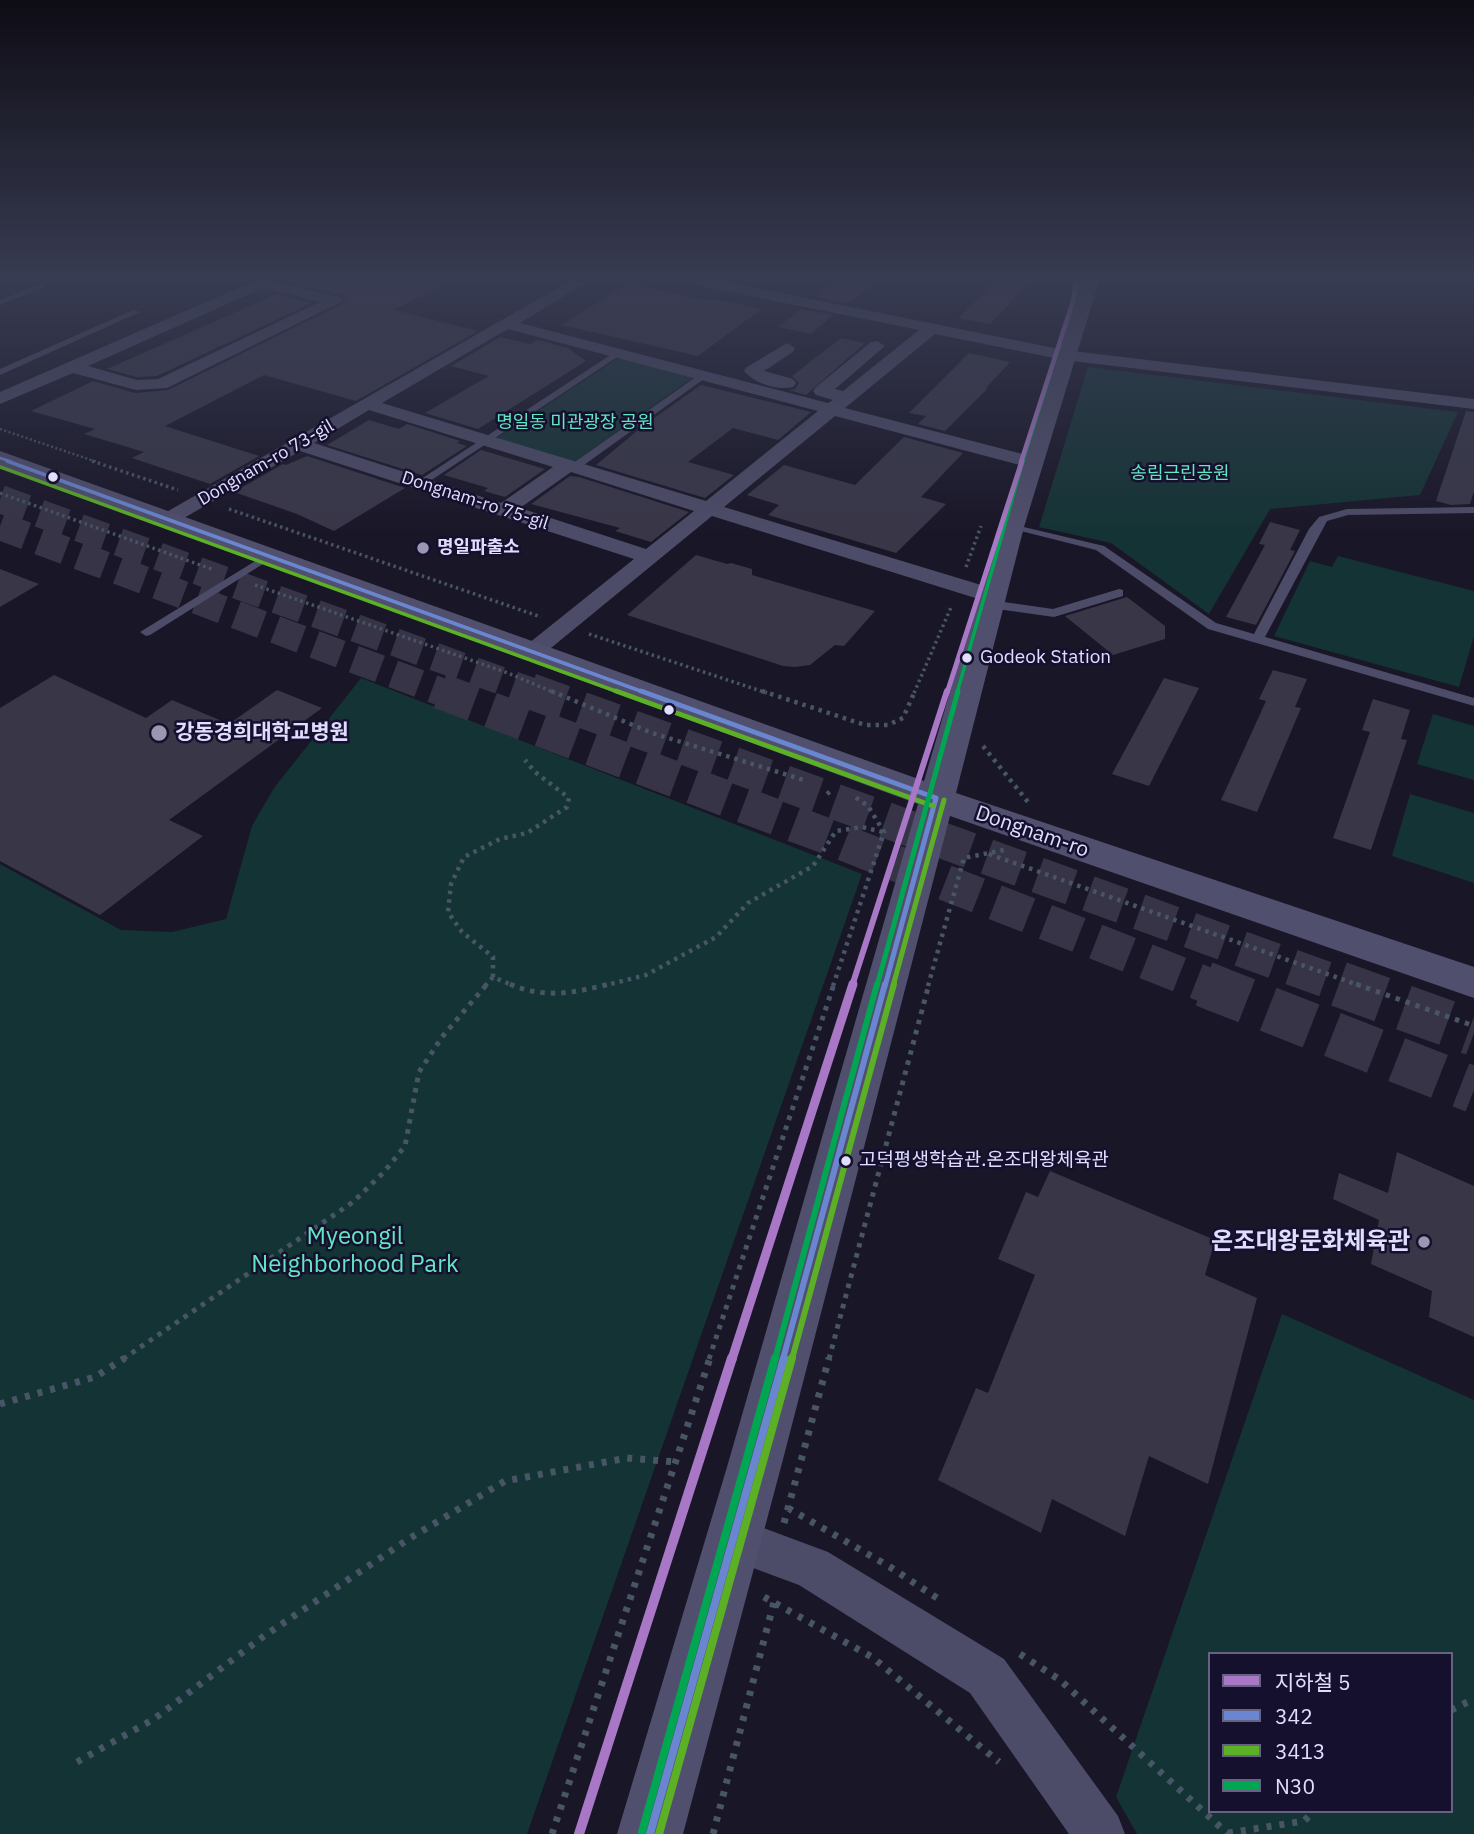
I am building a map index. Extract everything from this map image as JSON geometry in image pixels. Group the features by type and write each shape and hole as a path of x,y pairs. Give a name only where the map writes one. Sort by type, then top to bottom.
{"main road":[{"path":"650,1834 734,1539 1011,527 1060,367"},
{"name":"Dongnam-ro","path":"0,458 936,799 1474,983"}],"street":[{"path":"0,399 71,367 136,385 161,384 198,367"},
{"name":"Dongnam-ro 73-gil","path":"170,518 433,367"},
{"path":"667,367 839,404 1031,462"},
{"path":"760,367 753,371 762,378 822,391 839,404"},
{"path":"822,391 852,367"},
{"path":"532,652 885,367"},
{"path":"1161,367 1474,404"},
{"path":"368,404 960,586 991,600"},
{"name":"Dongnam-ro 75-gil","path":"299,444 650,558"},
{"path":"504,510 570,467"},
{"path":"734,1539 812,1568 987,1676 1100,1834"}],"lane":[{"path":"420,483 599,367"},
{"path":"570,467 703,376"},
{"path":"1257,640 1314,529 1323,519 1347,512 1474,510"},
{"path":"1011,527 1100,548 1212,626 1474,702"},
{"path":"146,632 270,555"},
{"path":"991,600 1054,613 1119,593"}],"path":[{"path":"0,429 565,626 866,725 888,724 903,718 960,586 982,523"},
{"path":"0,493 508,673 652,733 809,782"},
{"path":"981,743 1027,801"},
{"path":"0,1404 95,1377 353,1202 384,1172 405,1146 419,1072 442,1037 493,977 493,957 462,932 448,912 452,884 464,858 500,839 527,833 566,807 569,798 535,772 525,760"},
{"path":"821,786 833,789 827,794"},
{"path":"868,807 884,832"},
{"path":"493,977 528,992 567,995 646,975 716,937 748,902 813,866 836,831 862,827 884,832"},
{"path":"552,1834 884,832"},
{"path":"788,1508 881,1170 955,883 964,859 1004,850"},
{"path":"988,853 1474,1026"},
{"path":"77,1762 154,1720 264,1636 407,1540 505,1481 627,1458 676,1462"},
{"path":"764,1597 872,1657 999,1762 1007,1772"},
{"path":"712,1834 774,1602"},
{"path":"1060,1680 1228,1834 1304,1821 1312,1813"},
{"path":"1453,1709 1474,1699"}],"green space":[{"name":"명일동 미관광장 공원","path":"605,367 658,367 695,376 573,463 495,439"},
{"name":"송림근린공원","path":"1088,367 1458,412 1420,495 1270,509 1209,614 1111,543 1039,527"},
{"path":"1338,556 1474,591 1474,636 1459,687 1274,636 1310,561 1332,567"},
{"name":"Myeongil Neighborhood Park","path":"361,678 862,874 527,1834 0,1834 0,864 121,930 172,932 226,919 252,826 274,788"},
{"path":"1433,714 1474,726 1474,780 1417,764"},
{"path":"1410,794 1474,813 1474,883 1392,856"},
{"path":"1282,1314 1474,1400 1474,1834 1137,1834 1116,1797"}],"building":[{"path":"112,367 177,367 157,376 137,377 107,369"},
{"path":"215,367 416,367 356,401 264,375 165,426 259,456 210,484 132,458 144,452 84,434 95,429 31,411 93,381 135,393 168,390"},
{"path":"453,367 577,367 478,429 425,413 489,376"},
{"path":"804,367 838,367 806,395 789,390 795,389 799,383 792,376"},
{"path":"955,367 1006,367 945,431 918,424 926,416 909,413"},
{"path":"701,385 811,412 778,440 733,428 688,462 734,475 705,498 596,465 643,426"},
{"path":"1466,411 1474,412 1474,491 1470,504 1451,505 1436,501"},
{"path":"369,420 399,429 407,424 460,441 457,443 467,446 422,475 327,445"},
{"path":"904,437 963,453 921,497 946,504 896,553 768,515 779,505 747,495 784,465 855,485"},
{"path":"481,450 545,469 505,497 484,491 488,488 444,475"},
{"path":"307,456 405,488 334,531 297,514 234,492 283,464"},
{"path":"570,476 689,512 651,542 615,531 620,528 531,504"},
{"path":"1270,522 1300,530 1290,550 1295,551 1256,625 1226,617 1265,545 1259,544"},
{"path":"696,555 752,569 752,575 875,611 844,646 835,645 810,665 795,667 783,666 627,615"},
{"path":"0,569 39,584 0,607"},
{"path":"1127,597 1165,626 1165,639 1113,655 1065,616"},
{"path":"1273,670 1307,679 1295,707 1301,708 1257,812 1221,800 1266,701 1259,699"},
{"name":"강동경희대학교병원","path":"54,675 146,718 172,700 229,724 277,690 322,708 169,820 203,836 100,915 0,861 0,708"},
{"path":"1164,678 1199,688 1149,786 1112,774"},
{"path":"1373,699 1410,710 1401,739 1407,740 1371,850 1333,838 1370,732 1362,730"},
{"name":"온조대왕문화체육관","path":"1397,1152 1474,1186 1474,1337 1429,1317 1432,1291 1371,1264 1379,1220 1333,1199 1339,1173 1388,1193"},
{"path":"1050,1171 1215,1240 1205,1275 1257,1298 1208,1484 1149,1456 1125,1536 1052,1499 1041,1533 938,1480 976,1388 988,1393 1035,1275 998,1259 1026,1192 1038,1197"}],"tunnel":[{"path":"0,499 535,693"},
{"path":"0,526 444,693"},
{"path":"440,691 829,837 1209,986"},
{"path":"530,691 1344,986"},
{"path":"1204,984 1474,1090"},
{"path":"1339,984 1474,1033"}],"metro line":[{"name":"5","path":"579,1834 1052,367"}],"transit line":[{"name":"N30","path":"642,1832 746,1465 1003,525 1053,367"},
{"name":"342","path":"0,458 936,798"},
{"name":"3413","path":"0,467 933,806"},
{"name":"342","path":"650,1834 754,1467 936,798"},
{"name":"3413","path":"659,1834 762,1469 944,800"}],"place":[{"name":"명일파출소","path":"423,548"},
{"name":"Godeok Station","path":"967,658"},
{"name":"강동경희대학교병원","path":"159,733"},
{"name":"고덕평생학습관.온조대왕체육관","path":"846,1161"},
{"name":"온조대왕문화체육관","path":"1424,1242"}]}
